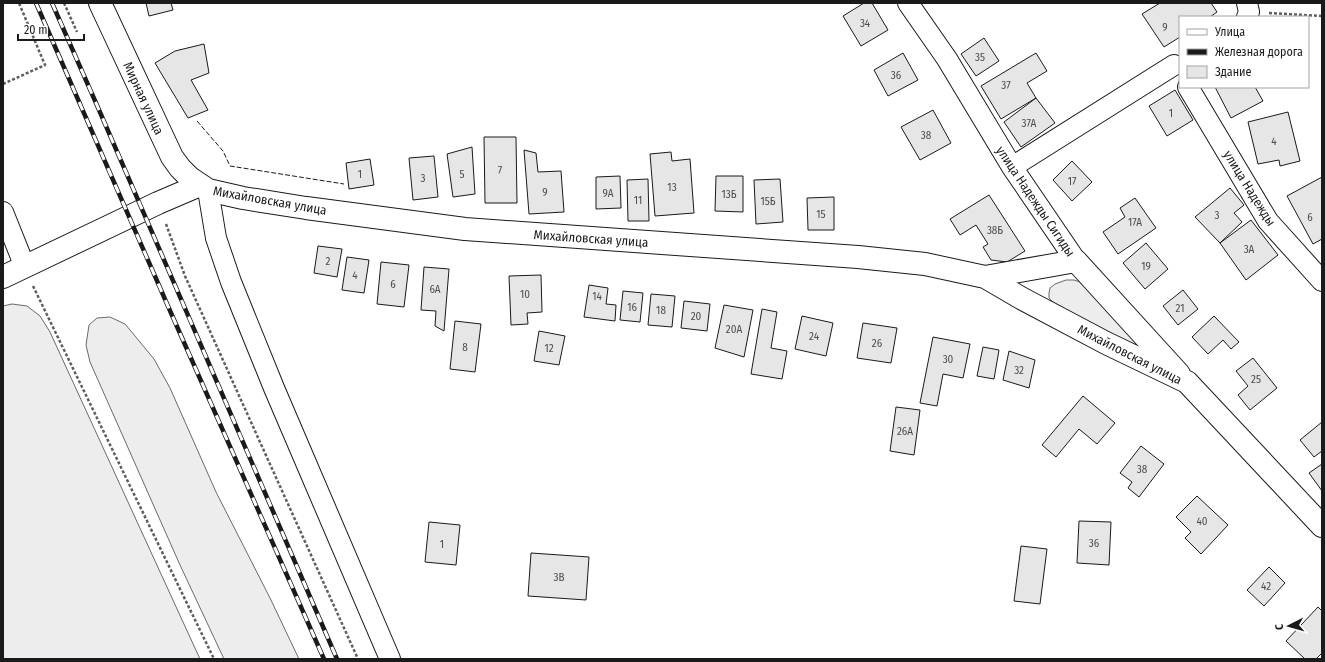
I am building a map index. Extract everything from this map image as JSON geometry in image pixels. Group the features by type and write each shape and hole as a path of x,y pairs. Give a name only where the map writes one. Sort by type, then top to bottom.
{"street":[{"name":"Мирная улица","path":"100,3 172,157 180,168 204,188"},
{"name":"улица Надежды Сигиды","path":"908,3 947,59 1012,167 1076,261 1187,382"},
{"path":"1012,167 1178,67"},
{"name":"улица Надежды","path":"1189,88 1268,221 1322,281"},
{"path":"3,277 158,203 204,188 216,238 231,282 274,388 390,659"},
{"name":"Михайловская улица","path":"204,188 243,198 306,208 465,229 858,257 925,264 985,277 1106,343 1187,382 1322,526"},
{"path":"3,212 26,267"},
{"name":"Михайловская улица","path":"985,277 1076,261"}],"path":[{"path":"3,84 45,65 19,3"},
{"path":"64,3 77,32"},
{"path":"1248,11 1322,16"},
{"path":"158,203 184,276 358,659"},
{"path":"26,267 37,296 214,659"}],"shaded area":[{"path":"1066,280 1074,280 1084,285 1144,349 1142,350 1053,302 1049,298 1050,288 1055,284"},
{"path":"12,304 27,306 40,316 50,332 200,659 3,659 3,306"},
{"path":"110,317 125,324 154,359 170,388 216,492 299,659 224,659 180,565 90,362 86,345 89,325 97,318"}],"building":[{"path":"146,3 171,3 173,10 149,16"},
{"path":"864,3 872,3 888,30 861,46 843,16"},
{"path":"1160,3 1211,3 1217,12 1211,16 1179,16 1179,38 1164,47 1142,14"},
{"path":"984,38 999,61 976,76 961,54"},
{"path":"204,44 209,73 191,80 208,110 188,118 155,63 175,51"},
{"path":"903,53 918,80 888,96 874,70"},
{"path":"1036,53 1047,71 1027,83 1036,98 1001,119 981,86"},
{"path":"1216,88 1256,88 1263,101 1231,118"},
{"path":"1175,90 1193,120 1167,136 1149,106"},
{"path":"1036,98 1055,123 1021,147 1004,122"},
{"path":"933,110 951,143 920,160 901,127"},
{"path":"1288,112 1300,161 1280,166 1279,160 1258,164 1248,122"},
{"path":"484,137 516,137 517,203 485,203"},
{"path":"472,147 475,194 453,197 447,154"},
{"path":"524,150 536,153 538,172 561,171 564,212 529,214"},
{"path":"671,152 672,161 690,159 694,213 655,216 650,154"},
{"path":"434,156 438,197 413,200 409,158"},
{"path":"370,159 374,185 349,189 346,163"},
{"path":"1072,161 1092,182 1072,201 1053,180"},
{"path":"620,176 621,208 596,209 596,177"},
{"path":"716,176 743,176 743,212 715,211"},
{"path":"1322,177 1322,239 1313,244 1287,196"},
{"path":"648,179 649,221 628,221 627,180"},
{"path":"780,179 783,222 756,224 754,180"},
{"path":"1230,188 1244,205 1234,213 1242,222 1220,243 1195,217"},
{"path":"989,195 1025,251 1007,262 991,260 983,247 988,244 976,225 960,235 950,219"},
{"path":"834,197 834,230 808,230 807,198"},
{"path":"1135,198 1156,228 1118,254 1103,232 1125,217 1120,208"},
{"path":"1251,220 1278,255 1246,280 1220,243"},
{"path":"1146,243 1168,269 1145,289 1123,263"},
{"path":"318,246 342,249 337,277 314,273"},
{"path":"347,257 369,260 364,293 342,290"},
{"path":"381,262 409,265 404,307 377,304"},
{"path":"424,267 449,269 444,331 435,326 436,311 421,310"},
{"path":"541,275 542,312 527,313 528,324 511,325 509,276"},
{"path":"589,285 608,288 606,304 616,305 615,321 584,317"},
{"path":"1183,290 1198,309 1178,325 1163,306"},
{"path":"623,291 643,293 640,322 620,320"},
{"path":"651,294 675,296 672,327 648,325"},
{"path":"684,301 710,304 707,331 681,328"},
{"path":"724,305 753,310 744,357 715,348"},
{"path":"762,309 777,312 771,348 787,351 782,379 751,374"},
{"path":"802,316 833,323 826,356 795,349"},
{"path":"1214,316 1239,342 1231,349 1223,340 1208,354 1192,337"},
{"path":"455,321 481,324 475,372 450,369"},
{"path":"863,323 897,328 891,363 857,358"},
{"path":"539,331 565,336 559,365 534,361"},
{"path":"933,337 970,344 963,378 943,374 937,406 920,403"},
{"path":"983,347 999,350 994,379 977,376"},
{"path":"1009,351 1035,360 1029,388 1003,380"},
{"path":"1253,358 1277,388 1250,410 1238,395 1248,386 1236,371"},
{"path":"1083,396 1115,423 1097,444 1079,429 1056,457 1042,445"},
{"path":"896,407 920,410 914,455 890,451"},
{"path":"1322,422 1322,451 1314,457 1300,440"},
{"path":"1141,446 1164,464 1139,497 1128,488 1132,482 1120,473"},
{"path":"1322,464 1322,491 1309,473"},
{"path":"1197,496 1228,525 1201,554 1185,538 1191,532 1176,517"},
{"path":"1079,521 1111,522 1109,565 1077,563"},
{"path":"429,522 460,525 456,565 425,562"},
{"path":"1021,546 1047,549 1040,604 1014,601"},
{"path":"531,553 589,557 586,600 528,596"},
{"path":"1269,567 1285,583 1264,606 1247,590"},
{"path":"1318,607 1322,611 1322,653 1316,659 1305,659 1286,641"}],"railway":[{"path":"36,3 324,659"},
{"path":"52,3 337,659"}],"fence":[{"path":"197,121 223,151 230,166 344,184"}]}
